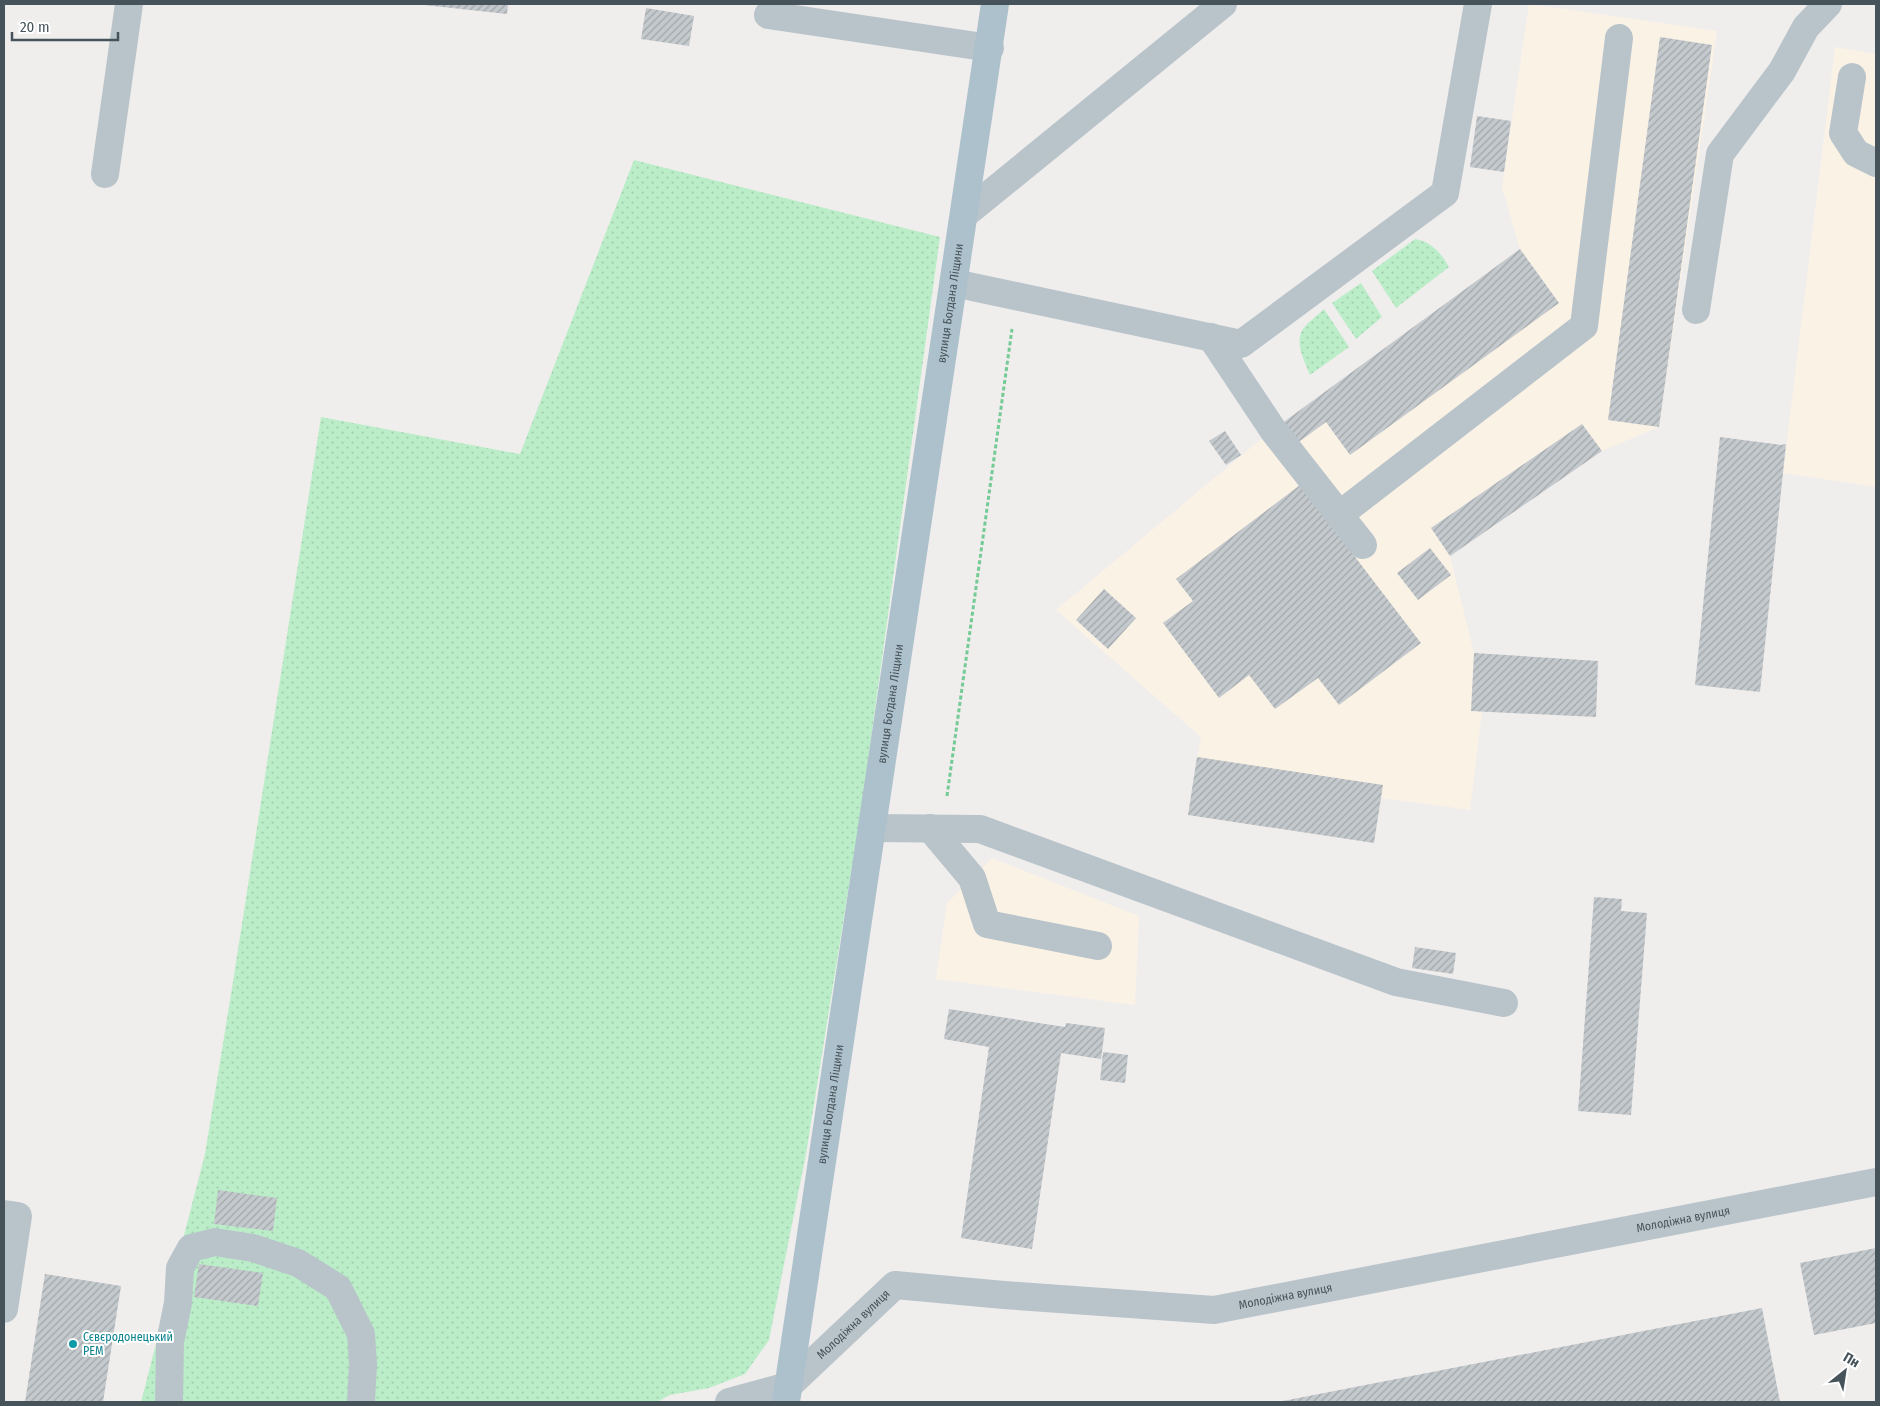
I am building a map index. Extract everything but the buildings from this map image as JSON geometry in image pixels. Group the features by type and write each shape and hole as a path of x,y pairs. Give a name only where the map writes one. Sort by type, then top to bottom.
{"main road":[{"name":"вулиця Богдана Ліщини","path":"787,1394 996,4"}],"street":[{"path":"105,174 129,4"},
{"path":"964,215 1223,4"},
{"path":"954,283 1241,344 1445,193 1478,4"},
{"path":"1696,310 1720,154 1782,71 1806,28 1828,4"},
{"path":"768,15 990,48"},
{"path":"1339,515 1584,326 1619,38"},
{"path":"1852,76 1843,133 1856,152 1876,163"},
{"path":"1211,338 1273,430 1363,545"},
{"path":"872,828 980,829 1396,982 1504,1003"},
{"path":"936,828 972,878 987,924 1098,946"},
{"name":"Молодіжна вулиця","path":"729,1402 787,1394 895,1285 1004,1296 1214,1310 1876,1182"},
{"path":"4,1214 18,1216 4,1309"},
{"path":"168,1402 170,1342 178,1303 180,1268 191,1248 214,1242 253,1248 298,1264 338,1288 361,1334 363,1364 361,1402"}],"path":[{"path":"936,828 1017,296"}],"shaded area":[{"path":"1529,4 1717,31 1659,427 1602,451 1582,424 1431,528 1450,556 1474,653 1482,711 1470,810 1381,798 1374,843 1188,815 1201,737 1056,610 1260,440 1520,249 1502,187"},
{"path":"1835,47 1876,54 1876,487 1783,473"},
{"path":"992,858 1139,916 1135,1005 936,979 947,903"}],"green space":[{"path":"634,160 940,237 861,811 806,1154 769,1340 745,1374 709,1388 670,1395 657,1402 141,1402 205,1154 321,417 520,454"},
{"path":"1415,239 1431,245 1443,257 1449,267 1396,308 1372,271"},
{"path":"1361,283 1382,317 1356,339 1332,303"},
{"path":"1324,309 1349,347 1310,375 1301,352 1301,334 1305,326"}],"place":[{"name":"Сєвєродонецький РЕМ","path":"73,1344"}]}
